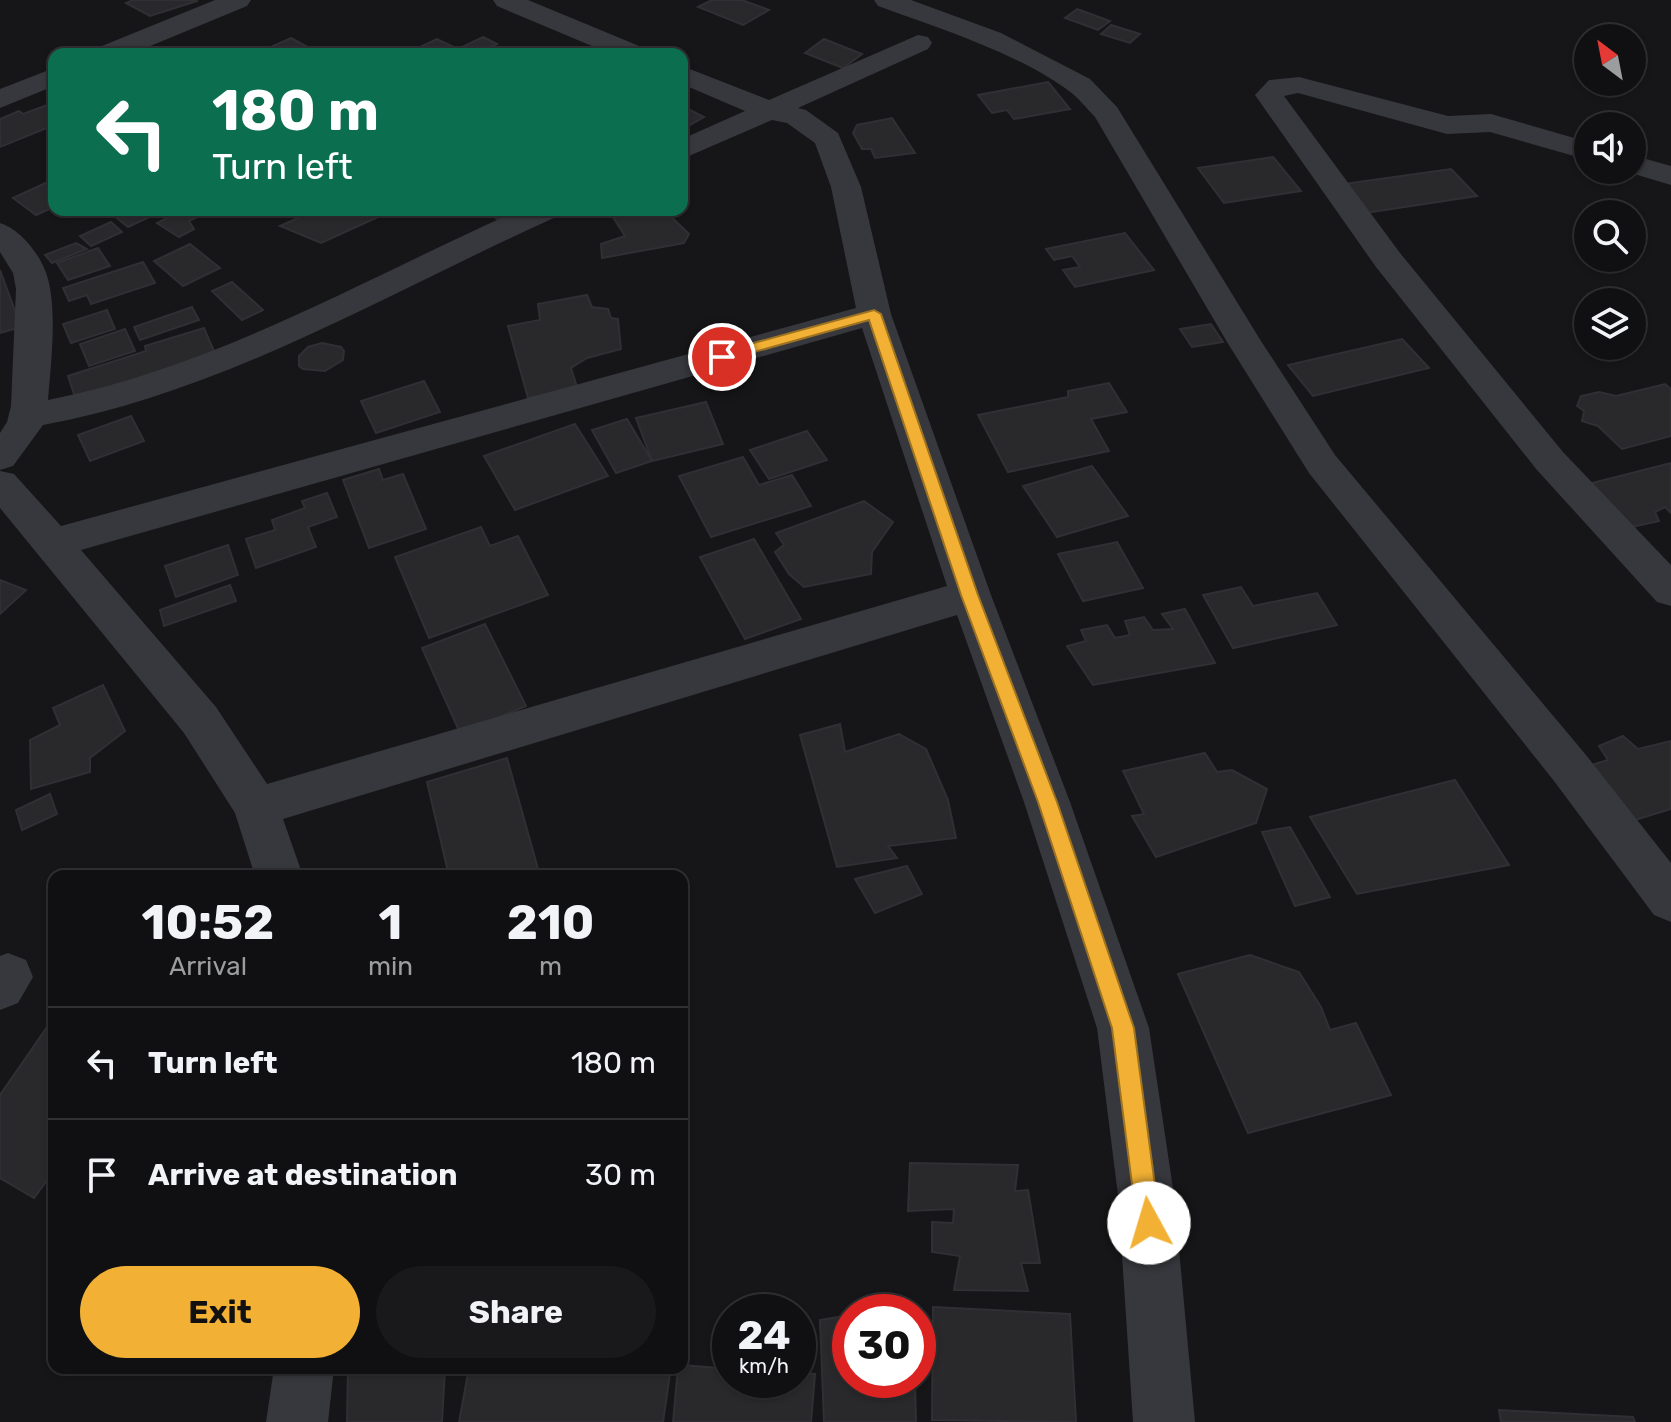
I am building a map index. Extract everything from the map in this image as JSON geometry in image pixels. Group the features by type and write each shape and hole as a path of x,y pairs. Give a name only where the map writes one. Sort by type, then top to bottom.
{"street":[{"path":"122,48 238,0"},
{"path":"506,0 620,48"},
{"path":"887,0 991,39 1046,66 1080,85 1107,113 1244,342 1322,464 1570,768 1671,900"},
{"path":"158,33 184,47"},
{"path":"688,147 918,43"},
{"path":"688,77 770,111 796,116 828,139 846,187 874,314 970,595 1047,802 1123,1028 1146,1195 1164,1422"},
{"path":"0,99 48,79"},
{"path":"1574,147 1505,125 1447,125 1299,85 1279,86 1269,95 1388,260 1550,461 1671,591"},
{"path":"1646,168 1671,176"},
{"path":"28,415 51,412 186,375 257,345 491,219"},
{"path":"0,457 20,433 28,415 34,303 32,278 4,244"},
{"path":"53,543 874,314"},
{"path":"0,484 200,720 256,807 277,870"},
{"path":"256,807 970,595"},
{"path":"297,1422 303,1374"}],"building":[{"path":"133,0 197,1 150,16 126,3"},
{"path":"712,0 742,0 769,10 743,25 698,7"},
{"path":"1077,9 1110,21 1098,30 1065,18"},
{"path":"1111,25 1140,34 1130,43 1101,34"},
{"path":"483,37 497,44 489,48 460,48"},
{"path":"291,38 310,48 268,48"},
{"path":"437,39 456,48 418,48"},
{"path":"824,39 862,54 843,68 805,53"},
{"path":"1048,82 1070,109 1014,119 1007,110 992,113 978,95"},
{"path":"47,105 48,127 0,147 0,119 19,111 23,114"},
{"path":"688,109 704,117 688,126"},
{"path":"892,118 915,153 875,158 871,149 862,149 853,133 857,125"},
{"path":"1273,157 1301,191 1224,203 1198,168"},
{"path":"1451,169 1477,196 1359,214 1337,185"},
{"path":"48,182 48,210 36,215 13,198"},
{"path":"114,216 151,216 128,227"},
{"path":"170,216 199,216 189,221 194,229 179,237 157,223"},
{"path":"302,216 380,216 321,243 280,226"},
{"path":"493,216 510,216 500,221"},
{"path":"612,216 670,216 689,234 684,243 602,258 601,244 625,236"},
{"path":"111,222 122,232 91,246 80,236"},
{"path":"1125,233 1154,270 1075,287 1063,270 1080,267 1072,256 1054,260 1046,249"},
{"path":"76,243 87,249 52,263 45,255"},
{"path":"190,244 220,268 183,286 154,261"},
{"path":"98,248 110,266 68,280 57,263"},
{"path":"143,262 155,283 91,304 87,295 69,301 63,288"},
{"path":"0,270 21,327 0,333"},
{"path":"232,282 263,310 242,320 212,291"},
{"path":"587,295 592,307 608,309 611,318 618,319 621,349 587,358 571,368 577,387 528,398 508,326 540,320 538,304"},
{"path":"192,307 199,320 140,340 134,327"},
{"path":"107,310 115,329 71,343 63,324"},
{"path":"1211,324 1223,342 1192,347 1180,329"},
{"path":"204,328 216,356 76,400 68,376 146,351 145,346"},
{"path":"125,329 135,351 89,366 80,344"},
{"path":"1402,339 1429,368 1313,396 1288,365"},
{"path":"322,343 341,347 343,360 325,371 299,366 299,356 308,347"},
{"path":"424,381 440,412 376,433 361,401"},
{"path":"1109,383 1127,412 1091,419 1109,451 1008,472 978,415 1068,397 1068,391"},
{"path":"1665,384 1671,389 1671,436 1622,449 1598,426 1582,421 1584,411 1577,406 1581,396 1599,392 1616,396"},
{"path":"706,402 723,444 652,461 636,418"},
{"path":"131,416 144,441 90,461 78,435"},
{"path":"627,419 652,461 616,473 592,430"},
{"path":"575,424 608,476 515,510 484,456"},
{"path":"807,431 827,460 769,479 750,450"},
{"path":"743,457 759,485 792,475 811,506 711,537 679,476"},
{"path":"1671,463 1671,513 1665,507 1655,512 1659,521 1632,527 1588,484"},
{"path":"1092,466 1128,516 1057,537 1023,486"},
{"path":"379,469 383,480 403,474 426,529 369,548 343,480"},
{"path":"327,493 337,517 308,527 316,547 256,568 246,539 275,530 272,520 305,508 302,501"},
{"path":"864,501 893,522 872,552 871,574 804,587 789,574 775,552 784,545 776,533"},
{"path":"481,527 490,546 518,536 548,595 429,638 395,557"},
{"path":"754,539 801,619 745,639 700,557"},
{"path":"1117,542 1143,588 1083,601 1058,554"},
{"path":"228,545 238,575 176,597 165,566"},
{"path":"0,580 26,590 0,614"},
{"path":"230,585 236,601 164,626 160,610"},
{"path":"1241,587 1253,606 1317,593 1337,625 1233,648 1203,595"},
{"path":"1185,609 1215,663 1093,685 1067,646 1086,641 1081,630 1107,625 1115,638 1130,635 1125,621 1144,617 1153,630 1173,629 1162,614"},
{"path":"485,624 526,706 460,733 422,648"},
{"path":"103,685 125,731 90,758 90,772 31,789 30,740 60,725 53,708"},
{"path":"840,724 845,752 899,734 926,749 948,800 956,838 888,846 897,858 837,867 800,735"},
{"path":"1623,736 1638,749 1671,741 1671,809 1625,823 1585,767 1608,760 1599,746"},
{"path":"1205,753 1217,772 1232,770 1267,789 1256,823 1156,857 1132,816 1144,814 1123,771"},
{"path":"507,758 538,870 448,870 427,782"},
{"path":"1455,780 1509,865 1357,894 1310,817"},
{"path":"50,794 57,814 22,830 16,810"},
{"path":"1290,827 1330,897 1295,906 1262,832"},
{"path":"907,866 922,894 875,913 855,879"},
{"path":"1250,955 1299,972 1321,1007 1330,1030 1356,1023 1391,1095 1248,1133 1178,974"},
{"path":"48,1026 48,1179 34,1198 0,1178 0,1095"},
{"path":"910,1163 1018,1165 1015,1191 1028,1190 1040,1263 1021,1263 1028,1291 954,1290 960,1256 932,1252 932,1222 953,1223 954,1209 908,1211"},
{"path":"936,1307 1070,1314 1076,1422 932,1420 932,1398 936,1398"},
{"path":"832,1318 832,1398 915,1398 916,1422 824,1422 820,1320"},
{"path":"688,1366 712,1368 712,1398 813,1398 811,1422 673,1422 677,1374 688,1374"},
{"path":"348,1374 445,1374 442,1422 347,1422"},
{"path":"468,1374 670,1374 663,1422 459,1422"},
{"path":"1499,1410 1633,1417 1635,1422 1501,1422"}],"route":[{"path":"722,357 874,314 970,595 1047,802 1123,1028 1149,1223"}]}
